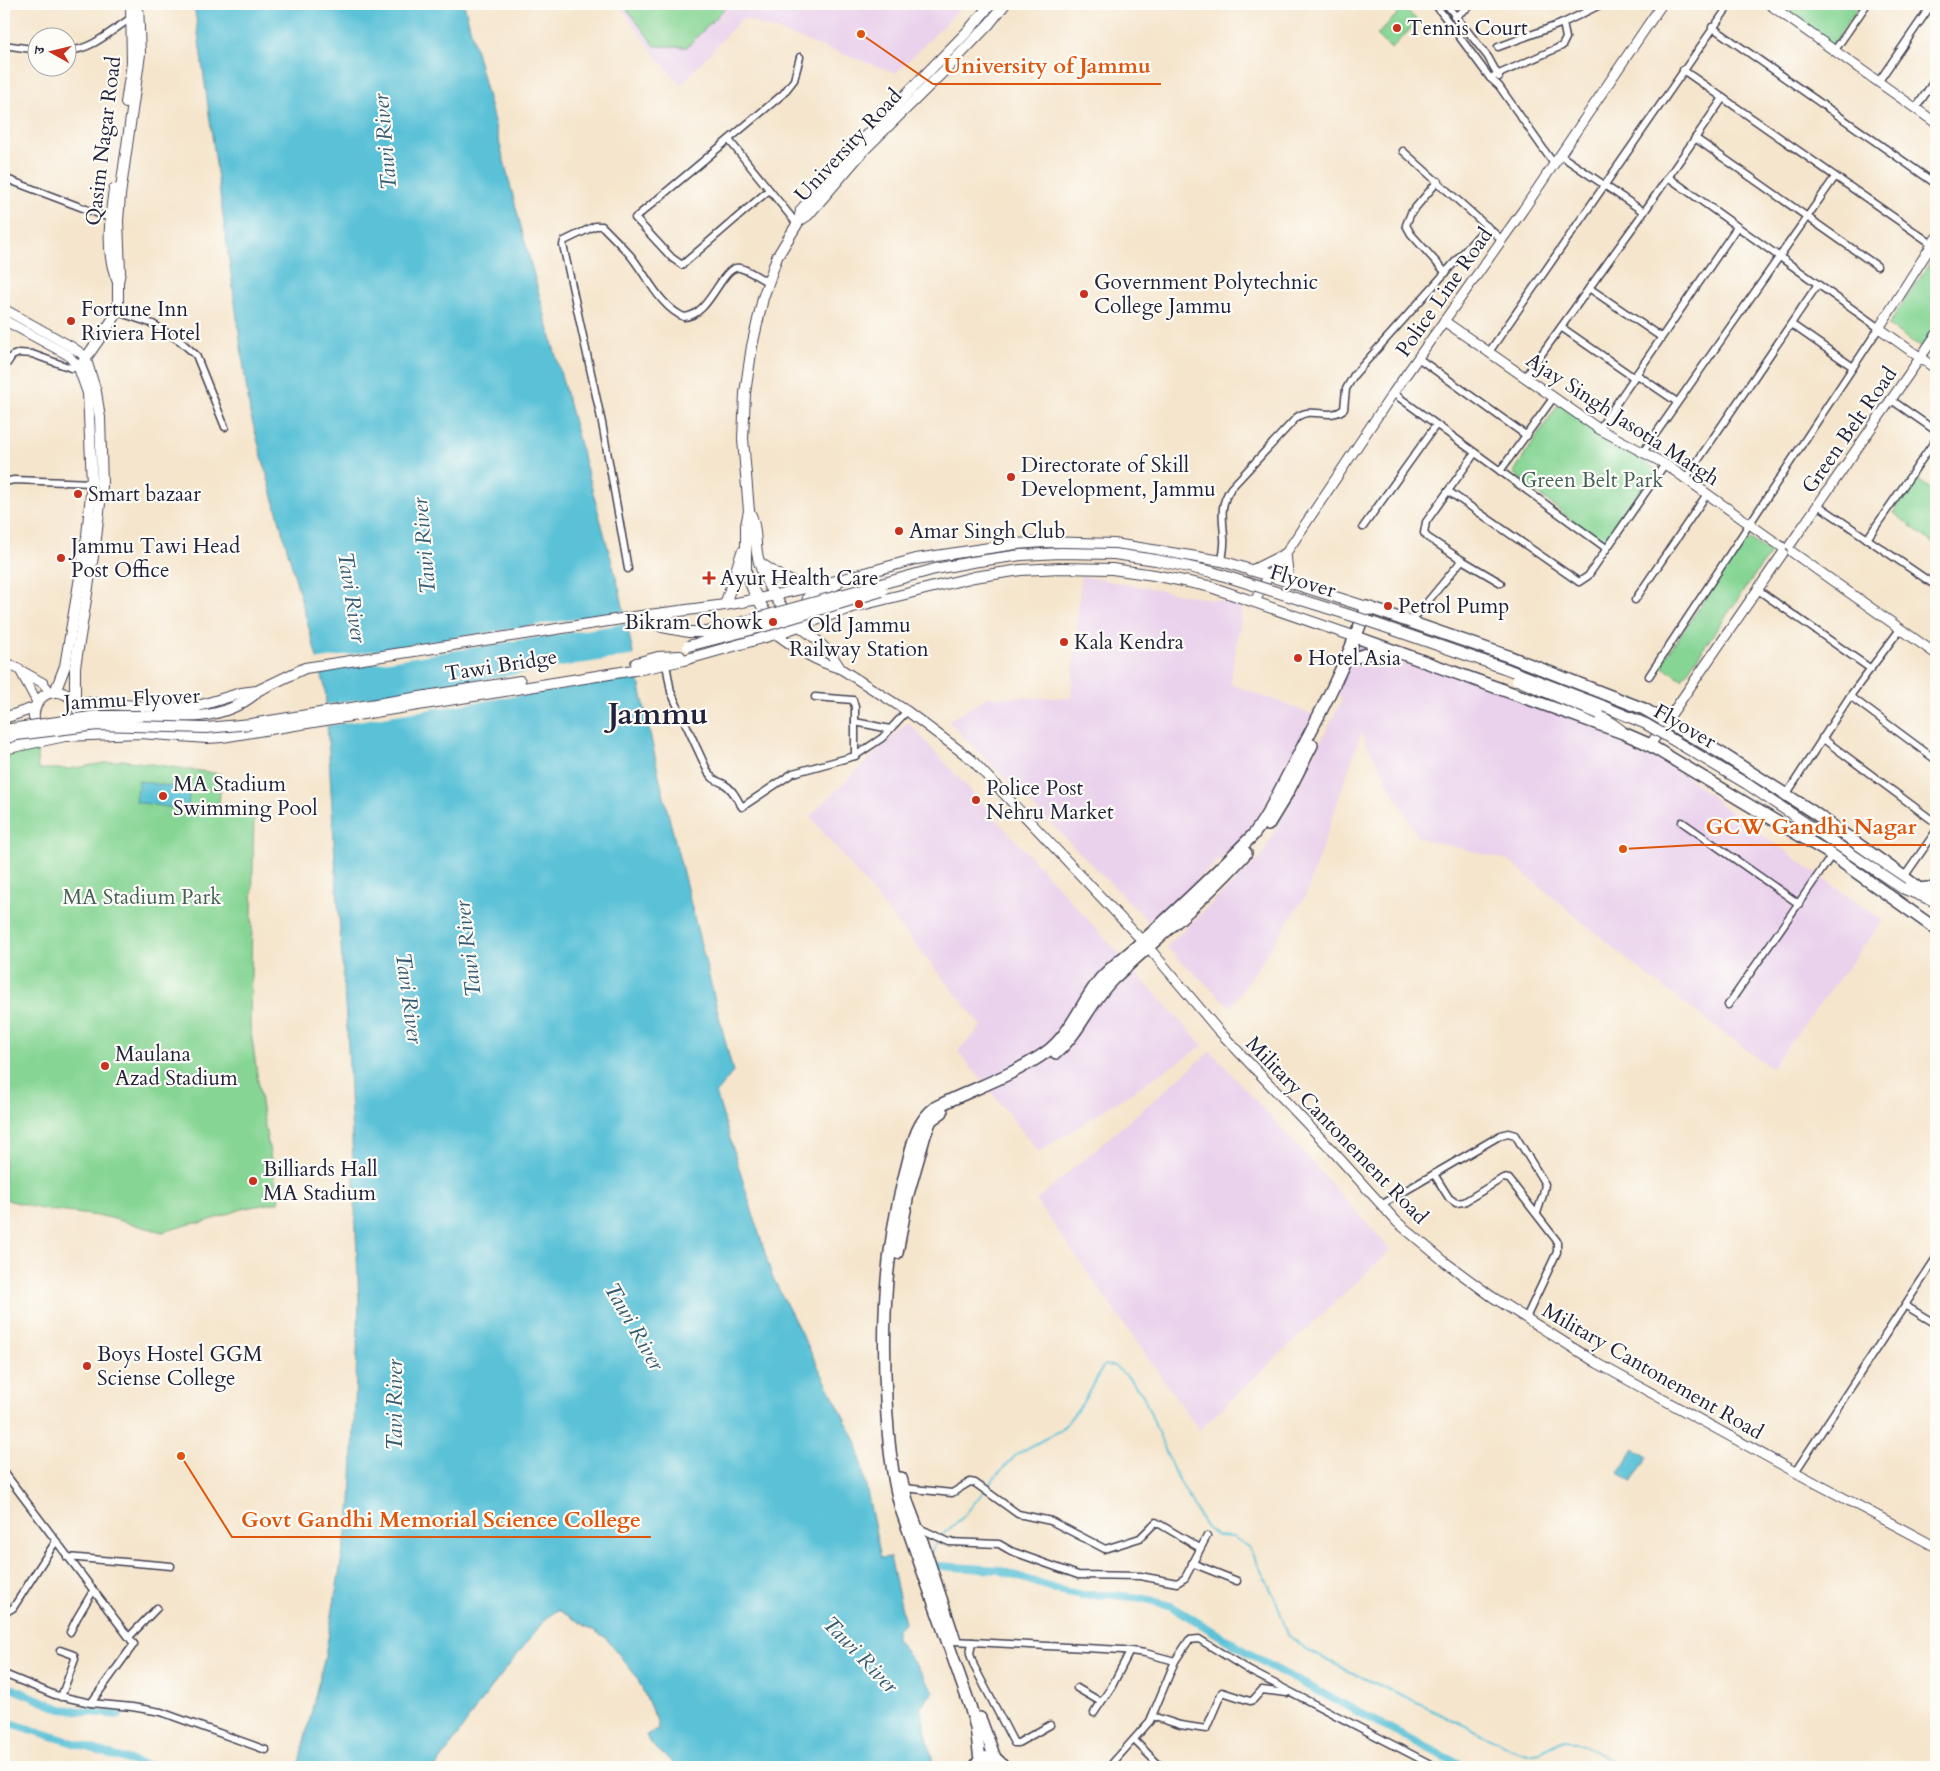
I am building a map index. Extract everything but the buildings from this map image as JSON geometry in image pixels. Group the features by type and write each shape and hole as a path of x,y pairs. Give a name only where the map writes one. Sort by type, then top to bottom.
{"highway":[{"path":"918,1543 916,1526 904,1488 897,1454 891,1344 893,1288 903,1218 931,1120 938,1114 1022,1074 1056,1053 1077,1030 1103,990 1259,828 1323,708 1358,638 1370,609 1508,656 1644,709 1719,752 1786,795 1903,882 1936,898"},
{"path":"1358,638 1623,732 1650,745 1832,855 1936,929"},
{"path":"977,1764 976,1727 946,1626 918,1543 897,1495 891,1461 884,1322 892,1232 916,1134 925,1116 936,1107 1021,1066 1044,1054 1055,1045 1101,979 1145,945 1226,875 1271,822 1288,792 1353,658 1358,638"},
{"path":"1353,658 1371,653 1403,654"},
{"path":"946,1626 954,1641 972,1695 999,1763"},
{"path":"977,1764 986,1757 999,1763"}],"main road":[{"name":"Qasim Nagar Road","path":"118,312 120,272 114,220 132,63 131,4"},
{"name":"Qasim Nagar Road","path":"114,220 120,195 140,54 138,4"},
{"name":"University Road","path":"749,511 743,439 745,393 752,346 768,282 780,251 798,222 801,210 849,153 968,31 991,4"},
{"name":"University Road","path":"798,222 808,215 863,151 947,68 989,24 1005,4"},
{"path":"53,692 65,666 87,536 92,483 88,394 82,364 118,312"},
{"path":"74,702 75,667 96,538 102,486 100,418 96,392 91,371 82,364"},
{"path":"749,511 746,536 746,572 776,634"},
{"path":"749,511 754,523 760,563 765,578 786,612 800,627"},
{"path":"725,606 746,536"},
{"path":"74,702 132,706 186,707 204,705 241,693 257,691 305,668 638,616 725,606 840,580 916,559 998,546 1045,542 1114,544 1222,561 1370,609"},
{"name":"Flyover","path":"638,616 662,627 689,632 707,632 935,569 1021,555 1061,553 1114,554 1156,560 1212,572 1359,618 1504,668 1646,724 1747,784 1903,882 1936,898"},
{"name":"Flyover","path":"662,660 688,646 936,574 1021,561 1061,559 1113,560 1155,565 1211,578 1357,623 1502,674 1599,714 1623,732"},
{"path":"760,563 805,588"},
{"path":"662,660 706,652 776,634 853,607 974,577 1021,570 1061,568 1112,569 1208,586 1358,638"},
{"path":"826,618 810,614 808,596 833,587 840,580"},
{"name":"Tawi Bridge","path":"302,720 645,665 662,660"},
{"name":"Jammu Flyover","path":"4,730 97,716 187,718 204,716 224,711 254,695 257,691"},
{"path":"4,718 36,705 45,695 53,692 69,696 78,710 78,721 73,730 60,737 40,731 33,717 36,705"},
{"path":"4,750 60,737 140,733 214,738 302,720"},
{"name":"Jammu Flyover","path":"4,739 17,735 97,725 206,728 302,720"}],"street":[{"path":"1435,4 1490,78 1500,86 1554,164"},
{"path":"1446,4 1488,57 1498,74 1500,86"},
{"path":"1449,22 1474,4"},
{"path":"1498,47 1563,23 1602,4"},
{"name":"Police Line Road","path":"1255,601 1268,577 1393,393 1502,240 1662,4"},
{"path":"1488,352 1605,185 1712,27 1730,4"},
{"path":"1836,50 1867,4"},
{"path":"1879,81 1932,4"},
{"path":"1775,6 1936,123"},
{"path":"78,49 85,48 101,39 131,18"},
{"path":"1490,78 1562,46 1566,38 1563,23"},
{"path":"1712,27 1936,184"},
{"path":"4,45 28,49"},
{"path":"769,190 682,265 672,258 635,218 783,94 791,84 800,57"},
{"path":"1649,676 1879,328 1934,241 1835,177 1683,70"},
{"path":"1916,108 1936,78"},
{"path":"1525,377 1644,212 1723,98"},
{"path":"1695,138 1877,266"},
{"path":"729,140 769,190 798,222"},
{"path":"1403,151 1502,240"},
{"path":"1560,155 1644,212"},
{"path":"1668,177 1936,369"},
{"path":"1643,452 1835,177"},
{"path":"4,178 114,220"},
{"path":"1438,181 1411,213 1406,225 1411,234 1446,273"},
{"path":"628,569 602,423 563,245 564,241 595,226 602,226 631,256 657,294 684,317 698,312 718,288 726,273 734,268 739,268 768,282"},
{"path":"1222,561 1224,538 1222,512 1226,497 1231,488 1297,417 1304,413 1332,414 1344,409 1346,389 1354,375 1487,226"},
{"path":"1599,429 1737,227"},
{"path":"1686,478 1818,284"},
{"path":"1590,288 1662,337"},
{"path":"4,309 82,354 82,364"},
{"path":"118,312 153,324 180,341 196,355 225,427"},
{"path":"4,320 82,364"},
{"name":"Ajay Singh Jasotia Margh","path":"1444,321 1599,429 1666,464 1936,654"},
{"path":"1791,324 1853,367"},
{"path":"1561,327 1677,402"},
{"name":"Green Belt Road","path":"1650,745 1936,335"},
{"path":"4,368 15,354 25,353 71,368 82,364"},
{"path":"1418,358 1526,436"},
{"path":"1393,393 1606,548"},
{"path":"1500,471 1554,397"},
{"path":"1890,399 1936,431"},
{"path":"1363,527 1436,425"},
{"path":"1867,539 1936,439"},
{"path":"1475,453 1426,522 1424,533 1462,560 1501,583"},
{"path":"1448,491 1579,582 1588,576 1666,464"},
{"path":"4,482 14,480 92,483"},
{"path":"1635,600 1707,494"},
{"path":"1818,505 1936,586"},
{"path":"1250,571 1286,553 1289,583"},
{"path":"1410,623 1462,560"},
{"path":"1758,590 1871,668"},
{"name":"Military Cantonement Road","path":"800,627 827,650 841,669 907,712 970,759 1145,945 1218,1030 1397,1222 1445,1262 1491,1296 1597,1363 1936,1547"},
{"path":"1786,795 1850,696 1901,628"},
{"path":"776,634 805,655 823,664 841,669"},
{"path":"662,660 674,700 708,772 714,781 723,784 733,792 742,807 793,773 855,756 872,745 907,712"},
{"path":"4,661 43,683 53,692"},
{"path":"21,672 36,705"},
{"path":"815,696 853,700 856,722 855,756"},
{"path":"1850,696 1936,760"},
{"path":"856,722 890,729"},
{"path":"1822,738 1936,823"},
{"path":"1682,822 1799,904"},
{"path":"1903,882 1936,831"},
{"path":"1728,1005 1832,855"},
{"path":"1381,1205 1501,1135 1508,1133 1513,1134 1545,1184 1544,1195 1536,1213"},
{"path":"1434,1174 1449,1198 1456,1203 1464,1202 1503,1178 1511,1180 1557,1241 1558,1248 1526,1318"},
{"path":"1795,1472 1936,1258"},
{"path":"1906,1306 1936,1324"},
{"path":"4,1472 134,1644 91,1703"},
{"path":"904,1488 952,1493 970,1482 980,1486 1018,1514 1051,1522 1105,1549 1140,1538 1156,1522 1200,1548"},
{"path":"916,1526 949,1542 997,1544 1072,1574 1085,1577 1140,1576 1177,1583 1184,1578 1207,1536"},
{"path":"4,1609 13,1608 56,1541"},
{"path":"67,1557 171,1566"},
{"path":"1192,1563 1237,1581"},
{"path":"70,1632 76,1618 94,1591"},
{"path":"129,1637 157,1608"},
{"path":"1110,1767 1150,1721 1175,1661 1189,1640 1199,1639 1250,1671 1436,1767"},
{"path":"954,1641 1130,1651 1175,1661"},
{"path":"972,1642 970,1654 974,1666 1014,1743 1050,1724"},
{"path":"60,1650 74,1655 75,1659 61,1697"},
{"path":"1094,1713 1130,1651"},
{"path":"4,1674 61,1697 91,1703 132,1706 161,1712 266,1750"},
{"path":"1077,1688 1102,1702"},
{"path":"1152,1716 1180,1725 1206,1729 1222,1692 1250,1701 1262,1690 1294,1694"},
{"path":"1134,1740 1159,1764 1159,1767"}],"shaded area":[{"path":"619,4 965,4 896,73 742,18 681,85 651,50"},
{"path":"1081,576 1243,605 1230,684 1314,715 1252,829 1150,923 948,721 988,697 1071,698"},
{"path":"1361,639 1646,743 1724,807 1883,921 1771,1068 1645,974 1508,860 1419,838 1361,733 1306,895 1231,1007 1166,947 1262,856 1342,700 1335,687"},
{"path":"908,722 1203,1046 1039,1152 958,1051 982,1026 810,816"},
{"path":"1211,1051 1391,1250 1199,1430 1036,1200"}],"green space":[{"path":"623,4 729,4 687,47 655,46"},
{"path":"1789,4 1861,4 1830,48 1782,13"},
{"name":"Tennis Court","path":"1404,7 1418,21 1391,49 1377,35"},
{"path":"1936,254 1936,326 1921,348 1888,325"},
{"name":"Green Belt Park","path":"1559,403 1657,470 1604,546 1513,473"},
{"path":"1917,479 1936,493 1936,546 1893,512"},
{"path":"1747,537 1770,553 1682,679 1660,665"},
{"name":"MA Stadium Park","path":"37,747 38,769 69,769 123,760 221,774 219,806 254,812 250,1025 263,1116 279,1202 245,1208 202,1223 194,1223 162,1232 107,1217 41,1209 4,1199 4,756"}],"water":[{"path":"194,4 464,4 522,231 620,592 661,785 733,1072 716,1093 772,1276 857,1443 881,1558 890,1557 905,1623 896,1630 896,1638 934,1691 920,1707 934,1767 677,1767 649,1742 646,1735 658,1730 657,1721 636,1676 605,1637 558,1610 546,1618 481,1701 436,1767 298,1767 325,1656 351,1504 359,1302 348,1047 325,687 250,413"},
{"name":"MA Stadium Swimming Pool","path":"139,781 190,790 187,810 136,802"},
{"path":"1634,1449 1648,1457 1632,1482 1619,1473"}],"pier":[{"path":"626,611 629,623 319,672 315,660"},
{"path":"636,655 641,676 325,726 324,705"}],"waterway":[{"path":"930,1553 940,1537 964,1516 996,1476 1017,1454 1061,1430 1082,1404 1104,1365 1114,1366 1127,1376 1143,1395 1172,1467 1205,1527 1217,1536 1233,1537 1249,1547 1276,1600 1288,1635 1309,1651 1514,1750 1527,1754 1540,1752 1564,1740 1576,1741 1622,1767"},
{"path":"926,1569 939,1566 999,1570 1058,1590 1082,1595 1113,1595 1142,1598 1171,1606 1270,1666 1464,1767"},
{"path":"4,1685 61,1709 119,1715"},
{"path":"4,1721 150,1767"}],"place":[{"name":"Tennis Court","path":"1397,28"},
{"name":"University of Jammu","path":"861,34"},
{"name":"Government Polytechnic College Jammu","path":"1084,294"},
{"name":"Fortune Inn Riviera Hotel","path":"71,321"},
{"name":"Directorate of Skill Development, Jammu","path":"1011,477"},
{"name":"Smart bazaar","path":"78,494"},
{"name":"Amar Singh Club","path":"899,531"},
{"name":"Jammu Tawi Head Post Office","path":"61,558"},
{"name":"Ayur Health Care","path":"709,578"},
{"name":"Old Jammu Railway Station","path":"859,604"},
{"name":"Petrol Pump","path":"1388,606"},
{"name":"Bikram Chowk","path":"773,622"},
{"name":"Kala Kendra","path":"1064,642"},
{"name":"Hotel Asia","path":"1298,658"},
{"name":"MA Stadium Swimming Pool","path":"163,796"},
{"name":"Police Post Nehru Market","path":"976,800"},
{"name":"GCW Gandhi Nagar","path":"1623,849"},
{"name":"Maulana Azad Stadium","path":"105,1066"},
{"name":"Billiards Hall MA Stadium","path":"253,1181"},
{"name":"Boys Hostel GGM Sciense College","path":"87,1366"},
{"name":"Govt Gandhi Memorial Science College","path":"181,1456"}],"district":[{"name":"Jammu","path":"658,713"}],"water label":[{"name":"Tawi River","path":"384,142"},
{"name":"Tawi River","path":"423,546"},
{"name":"Tavi River","path":"353,597"},
{"name":"Tawi River","path":"467,949"},
{"name":"Tavi River","path":"410,998"},
{"name":"Tawi River","path":"635,1326"},
{"name":"Tavi River","path":"394,1405"},
{"name":"Tawi River","path":"861,1654"}]}
